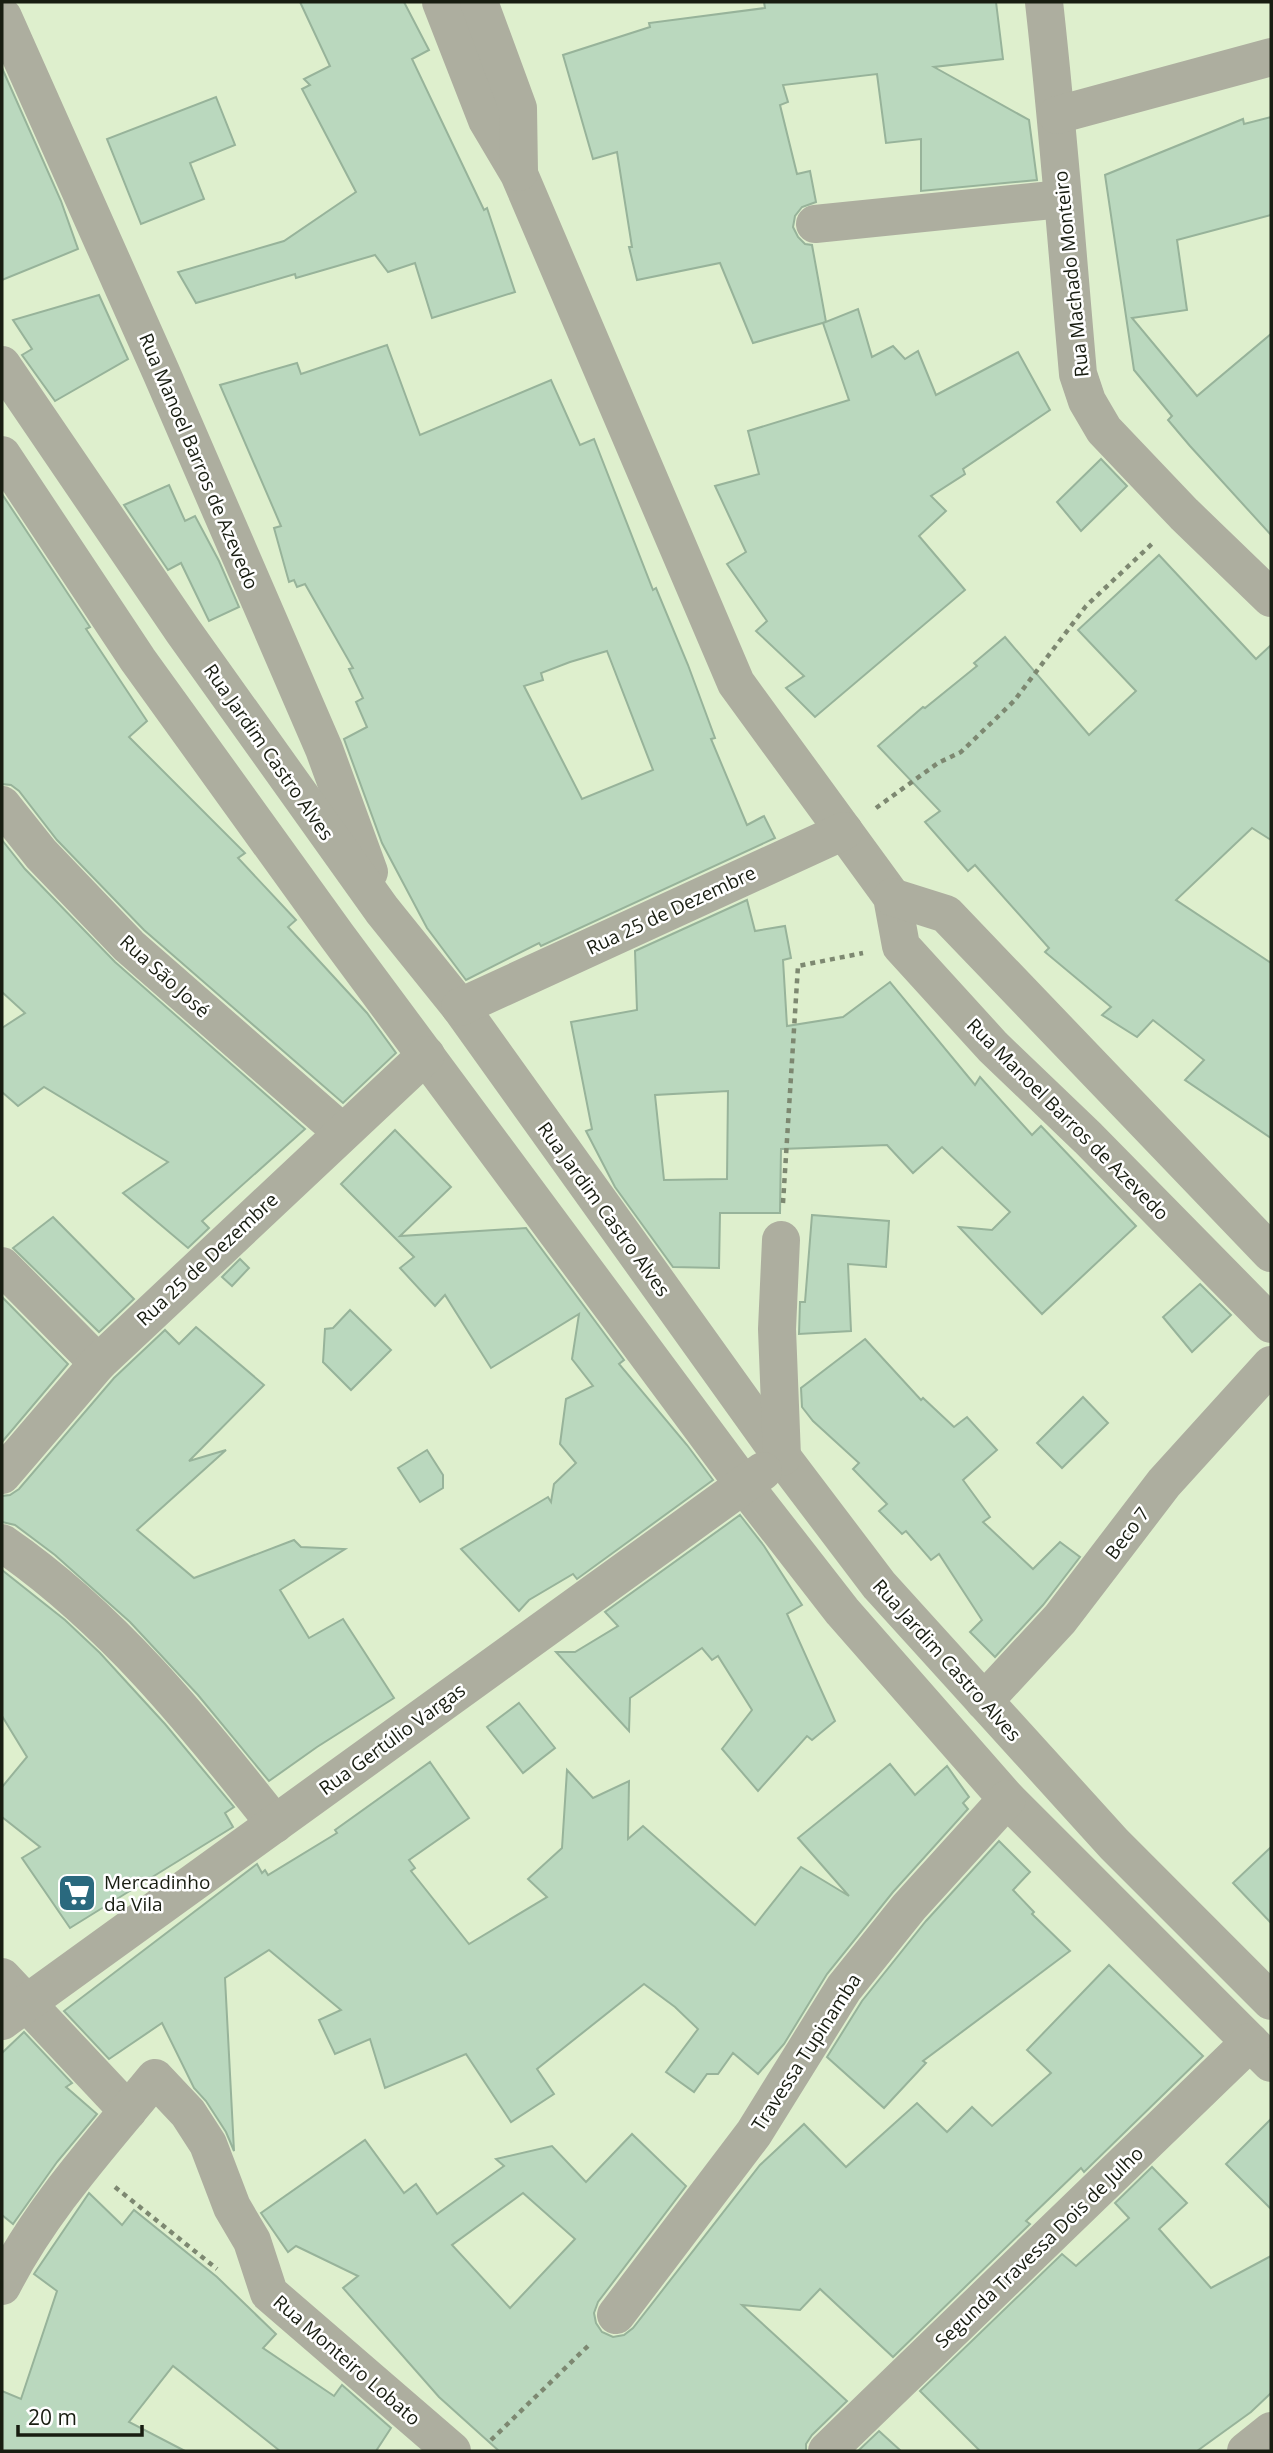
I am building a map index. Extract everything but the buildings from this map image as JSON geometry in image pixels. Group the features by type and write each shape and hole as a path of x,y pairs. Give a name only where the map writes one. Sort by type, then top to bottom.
{"street":[{"path":"441,2 488,120 519,174 736,683 892,897 901,946"},
{"path":"479,2 518,108 519,174"},
{"name":"Rua Machado Monteiro","path":"1044,2 1057,114 1078,374 1087,401 1104,430 1184,514 1271,598"},
{"name":"Rua Manoel Barros de Azevedo","path":"2,16 161,372 324,749 382,910"},
{"path":"1057,114 1271,57"},
{"path":"816,224 1062,199"},
{"name":"Rua Jardim Castro Alves","path":"2,365 175,620 382,910 460,1007 782,1457 879,1585 1114,1844 1271,2001"},
{"path":"2,455 138,660 744,1485 842,1611 1007,1799 1261,2053"},
{"name":"Rua São José","path":"2,805 41,854 129,946 342,1132"},
{"name":"Rua 25 de Dezembre","path":"460,1007 844,831"},
{"path":"892,897 946,914 1271,1253"},
{"name":"Rua Manoel Barros de Azevedo","path":"901,946 993,1047 1088,1138 1271,1324"},
{"name":"Rua 25 de Dezembre","path":"2,1475 98,1363 426,1055"},
{"path":"781,1240 777,1329 782,1457"},
{"path":"2,1266 98,1363"},
{"name":"Beco 7","path":"984,1701 1060,1619 1164,1483 1271,1365"},
{"name":"Rua Gertúlio Vargas","path":"10,2000 275,1824 782,1457"},
{"path":"2,1543 44,1572 148,1669 275,1824"},
{"name":"Travessa Tupinamba","path":"616,2315 754,2133 844,1988 909,1907 1007,1799"},
{"path":"2,2286 13,2264 84,2163 128,2111 10,2000"},
{"name":"Segunda Travessa Dois de Julho","path":"827,2451 1261,2053"},
{"name":"Rua Monteiro Lobato","path":"128,2111 155,2077 188,2113 208,2144 232,2207 252,2241 269,2293 452,2451"},
{"path":"1246,2451 1271,2431"}],"path":[{"path":"844,831 938,763 961,752 1014,701 1086,606 1184,514"},
{"path":"781,1240 798,966 901,946"},
{"path":"84,2163 242,2289 269,2293"},
{"path":"490,2442 616,2315"}],"place":[{"name":"Mercadinho da Vila","path":"77,1893"}]}
